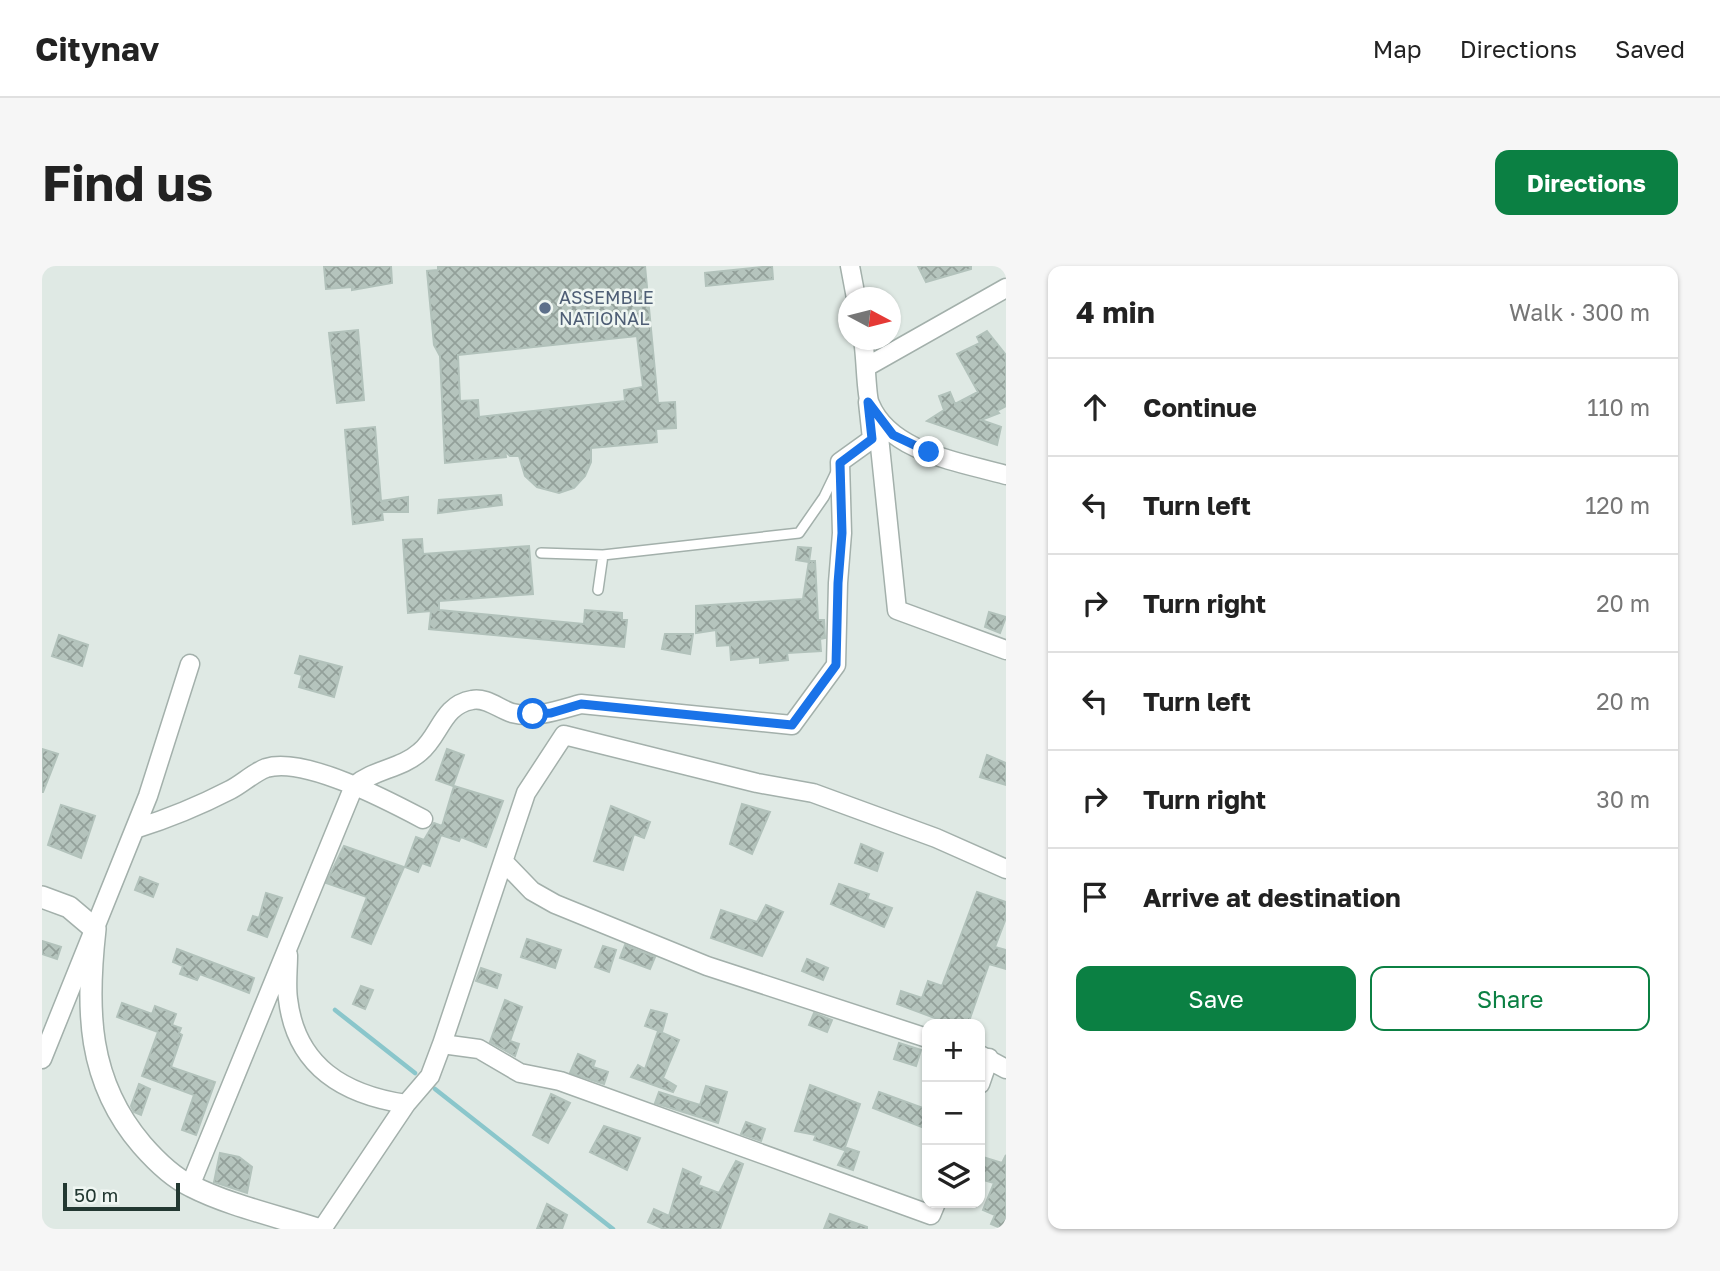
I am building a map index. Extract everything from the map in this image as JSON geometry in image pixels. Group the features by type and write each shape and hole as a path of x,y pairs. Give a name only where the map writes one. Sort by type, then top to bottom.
{"street":[{"path":"850,266 854,287"},
{"path":"868,366 1006,288"},
{"path":"865,350 897,610 1006,650"},
{"path":"190,1186 354,786 367,775 404,763 422,751 442,719 459,704 474,699 513,713 551,713 581,704 792,725 836,665 842,533 840,463 872,439 872,409"},
{"path":"872,409 893,435 929,452 1006,475"},
{"path":"42,1059 135,829 190,664"},
{"path":"95,929 89,986 95,1054 117,1110 132,1133 158,1163 190,1186 320,1229 406,1104 430,1076 526,793 564,735 757,783 813,793 936,838 1006,869"},
{"path":"135,829 170,818 229,791 267,768 299,768 322,773 423,819"},
{"path":"504,862 532,891 555,904 707,966 922,1036"},
{"path":"42,897 69,907 95,929"},
{"path":"288,945 288,998 292,1019 311,1055 332,1079 353,1091 406,1104"},
{"path":"442,1044 479,1049 520,1073 560,1082 931,1215 934,1208"},
{"path":"985,1057 1006,1069"}],"lane":[{"path":"541,553 603,555 799,533 824,497 840,463"},
{"path":"598,590 603,555"}],"building":[{"path":"324,266 391,266 392,283 352,290 352,287 326,289"},
{"path":"438,266 645,266 658,403 675,402 676,428 656,429 657,442 591,448 591,462 585,476 574,488 559,493 537,487 525,476 519,456 510,456 505,451 506,457 445,463 440,356 434,345 427,271 438,270","holes":["637,336 643,387 624,390 625,401 479,417 478,400 460,401 458,355"]},
{"path":"772,266 773,279 706,286 705,273"},
{"path":"918,266 971,266 971,269 926,282"},
{"path":"358,330 364,400 337,403 329,333"},
{"path":"987,331 1006,355 1006,406 997,411 999,413 981,420 1001,427 997,445 927,421 944,410 939,396 950,392 955,404 978,392 957,354 980,343 977,337"},
{"path":"375,427 381,501 408,497 408,512 382,512 383,520 353,524 345,430"},
{"path":"501,495 502,505 438,513 439,500"},
{"path":"422,539 423,554 529,546 533,594 439,601 439,610 584,624 585,610 622,613 622,620 627,620 624,647 429,629 431,611 408,613 403,540"},
{"path":"798,547 811,548 809,562 796,560"},
{"path":"809,561 815,561 818,620 824,620 825,638 820,639 821,651 787,653 788,660 760,663 760,657 731,660 730,645 717,646 716,630 696,633 696,606 803,599"},
{"path":"989,612 1006,617 1000,633 985,627"},
{"path":"665,634 693,634 690,654 662,649"},
{"path":"59,635 88,645 82,666 52,656"},
{"path":"300,656 342,667 334,697 299,687 302,675 295,673"},
{"path":"42,749 58,754 43,792 42,792"},
{"path":"447,749 464,755 453,786 436,780"},
{"path":"987,755 1006,763 1006,785 980,777"},
{"path":"454,786 503,801 486,847 461,837 459,841 441,835 430,866 422,863 418,872 405,867 416,837 424,840 434,823 442,826"},
{"path":"742,804 770,812 752,854 730,844"},
{"path":"61,805 95,816 81,858 48,845"},
{"path":"611,806 650,822 644,838 634,834 623,870 594,861"},
{"path":"861,844 883,853 877,871 855,863"},
{"path":"344,846 404,867 371,944 352,937 367,897 326,883"},
{"path":"140,877 158,884 153,897 135,890"},
{"path":"839,884 869,894 867,899 892,908 884,927 831,904"},
{"path":"977,892 1006,902 1006,918 995,947 1006,950 1006,969 989,964 970,1019 938,1019 897,1004 901,991 922,998 928,981 942,986"},
{"path":"266,893 282,898 267,937 248,930 253,916 259,918"},
{"path":"766,905 783,912 762,956 711,938 721,910 757,922"},
{"path":"527,939 561,950 555,968 521,957"},
{"path":"42,941 61,947 57,959 42,954"},
{"path":"625,945 655,957 650,969 620,958"},
{"path":"603,946 616,950 609,972 595,967"},
{"path":"177,949 254,978 249,993 200,974 197,980 180,974 183,966 173,962"},
{"path":"807,959 828,968 823,980 802,971"},
{"path":"481,968 501,975 497,988 476,981"},
{"path":"361,986 373,990 365,1009 353,1004"},
{"path":"505,1000 522,1007 510,1041 519,1044 515,1056 490,1042"},
{"path":"122,1003 152,1014 155,1006 176,1014 172,1025 181,1028 179,1033 182,1035 171,1067 215,1082 196,1135 182,1130 194,1095 142,1076 158,1032 117,1017"},
{"path":"651,1010 667,1014 662,1032 645,1026"},
{"path":"814,1013 832,1020 827,1032 809,1025"},
{"path":"658,1031 679,1040 663,1078 676,1086 673,1092 631,1077 638,1065 645,1069"},
{"path":"899,1043 921,1050 916,1066 894,1059"},
{"path":"578,1054 595,1061 593,1067 608,1072 604,1084 570,1073"},
{"path":"139,1084 150,1089 141,1115 134,1112 131,1106"},
{"path":"810,1085 860,1104 844,1150 814,1140 816,1135 795,1131"},
{"path":"706,1086 727,1092 718,1123 655,1103 659,1092 700,1105"},
{"path":"879,1092 922,1108 922,1127 873,1108"},
{"path":"551,1094 570,1103 548,1143 533,1135"},
{"path":"746,1122 765,1129 761,1141 741,1134"},
{"path":"604,1126 640,1138 627,1170 590,1152"},
{"path":"847,1148 859,1152 853,1170 838,1165"},
{"path":"220,1153 239,1157 252,1167 247,1193 214,1182"},
{"path":"1006,1155 1006,1229 991,1224 995,1215 983,1210 994,1183 985,1180 985,1158 1002,1163"},
{"path":"736,1161 743,1164 720,1229 664,1229 648,1222 654,1209 669,1216 683,1169 701,1177 698,1185 719,1193"},
{"path":"547,1204 567,1215 562,1229 537,1229"},
{"path":"830,1214 867,1227 867,1229 824,1229"}],"waterway":[{"path":"335,1010 415,1073"},
{"path":"435,1089 613,1229"}],"place":[{"name":"ASSEMBLE NATIONAL","path":"545,308"}],"route":[{"path":"533,714 551,713 581,704 792,725 836,665 842,533 840,463 872,439 868,402 893,435 929,452"}]}
